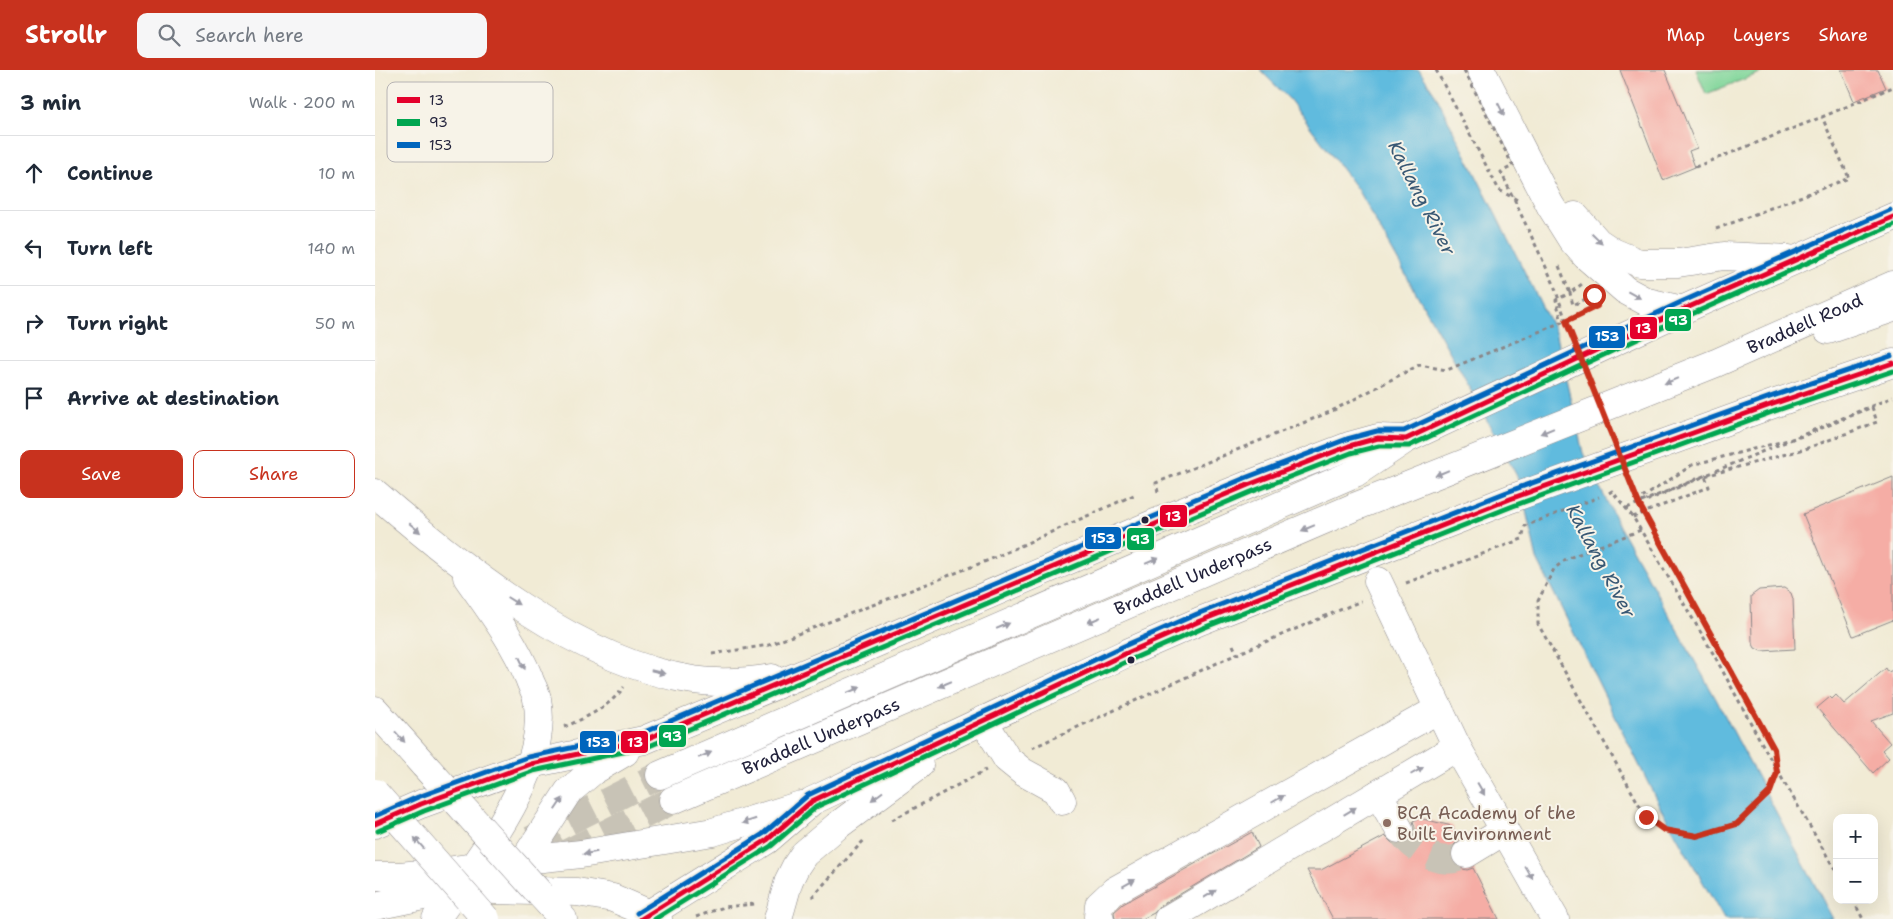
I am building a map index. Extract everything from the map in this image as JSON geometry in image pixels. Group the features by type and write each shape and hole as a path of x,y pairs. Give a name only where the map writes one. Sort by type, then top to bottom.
{"main road":[{"path":"1481,70 1550,205 1563,228 1586,256 1625,290 1647,302 1682,310"},
{"path":"1521,147 1572,213 1598,242 1613,252 1639,262 1678,263 1724,256 1796,259"},
{"path":"375,793 488,919 568,792 593,771 644,740 846,656 1155,523 1349,446 1378,438 1406,439 1682,310 1893,216"},
{"name":"Braddell Road","path":"1717,363 1893,285"},
{"path":"1717,363 1871,317 1893,308"},
{"name":"Braddell Underpass","path":"673,800 1353,508 1717,363"},
{"path":"375,906 524,860 581,854 713,832 812,801 1176,630 1365,554 1510,499 1893,363"},
{"name":"Braddell Underpass","path":"660,775 1355,473 1406,439"},
{"path":"375,494 458,563 536,615 618,659 693,680 736,682 781,676 846,656"},
{"path":"437,919 516,800 531,764 538,739 537,698 514,645 458,563"},
{"path":"1380,586 1457,747 1555,919"},
{"path":"1097,918 1099,905 1114,892 1439,709"},
{"path":"375,710 563,919"},
{"path":"983,720 1007,759 1023,772 1056,790 1062,801"},
{"path":"780,913 796,866 805,854 830,831 957,734"},
{"path":"375,824 421,804 531,764 644,740"},
{"path":"1168,919 1457,747"},
{"path":"1378,794 1399,829"},
{"path":"375,876 464,878 506,889 577,892 613,898 650,917 767,840 812,801"},
{"path":"1466,854 1504,831"}],"path":[{"path":"1436,70 1499,190 1524,204"},
{"path":"1464,70 1513,166 1501,172 1553,282 1566,321 1639,504 1774,749 1777,773 1770,792 1737,824 1697,836 1664,830 1646,817 1538,624 1538,601 1554,569 1566,560 1641,530"},
{"path":"1695,167 1893,87"},
{"path":"1710,232 1849,178 1822,117"},
{"path":"1556,259 1573,305 1594,295 1597,306 1566,321"},
{"path":"1158,492 1156,483 1330,412 1419,365 1447,370 1561,322 1556,300 1570,294 1601,268"},
{"path":"1627,508 1893,397"},
{"path":"1627,508 1692,466 1803,436 1872,408 1877,422 1805,450 1705,476 1639,504"},
{"path":"1633,517 1709,487 1705,476"},
{"path":"1233,645 1237,654 1380,586 1522,539 1525,526 1613,491 1641,530 1833,866"},
{"path":"714,682 712,654 769,645 989,560 1134,495"},
{"path":"691,919 737,904 758,904 780,913"},
{"path":"1855,904 1863,919"}],"green space":[{"path":"1696,70 1768,70 1706,94"}],"water":[{"name":"Kallang River","path":"1260,70 1419,70 1435,94 1555,332 1583,453 1619,526 1716,699 1833,919 1724,919 1660,807 1537,559 1519,480 1460,370 1357,189 1290,100"}],"building":[{"path":"1620,70 1665,70 1697,148 1689,151 1695,167 1663,180"},
{"path":"1841,70 1878,70 1886,88 1854,101"},
{"path":"1893,477 1893,620 1853,636 1803,514"},
{"path":"1784,588 1791,593 1793,599 1795,649 1761,651 1755,648 1752,642 1751,596 1759,590"},
{"path":"1886,668 1888,672 1893,670 1893,713 1871,721 1890,743 1882,750 1889,758 1873,773 1817,708 1830,697 1832,699 1836,695 1844,704"},
{"path":"1419,818 1452,826 1459,840 1452,847 1450,855 1452,862 1459,868 1467,870 1473,868 1499,919 1333,919 1307,870 1321,870 1385,836 1392,843 1400,845 1407,843 1413,836 1415,828 1413,821"},
{"path":"1252,832 1259,847 1160,906 1154,913 1142,919 1115,919 1114,912 1123,904"}],"tunnel":[{"path":"531,840 660,775"},
{"path":"567,853 673,800"},
{"path":"1399,829 1412,844 1428,855 1447,860 1466,854"}],"transit line":[{"name":"153","path":"375,816 418,797 528,757 642,733 1245,478 1347,439 1377,431 1404,431 1679,303 1890,210"},
{"name":"13","path":"375,824 421,804 531,764 644,740 1248,485 1349,446 1378,438 1406,439 1682,310 1893,217"},
{"name":"93","path":"378,831 424,811 533,771 647,747 1251,492 1351,453 1379,446 1409,446 1685,317 1893,225"},
{"name":"153","path":"637,913 763,834 808,795 1124,646 1197,614 1507,492 1770,397 1891,356"},
{"name":"13","path":"641,919 767,840 812,801 1127,653 1200,621 1510,499 1773,404 1893,363"},
{"name":"93","path":"655,919 771,846 816,807 1130,660 1203,628 1513,506 1775,411 1893,371"}],"place":[{"name":"BCA Academy of the Built Environment","path":"1387,823"}],"route":[{"path":"1594,295 1597,306 1566,321 1639,504 1774,749 1777,773 1770,792 1737,824 1697,836 1664,830 1646,817"}]}
